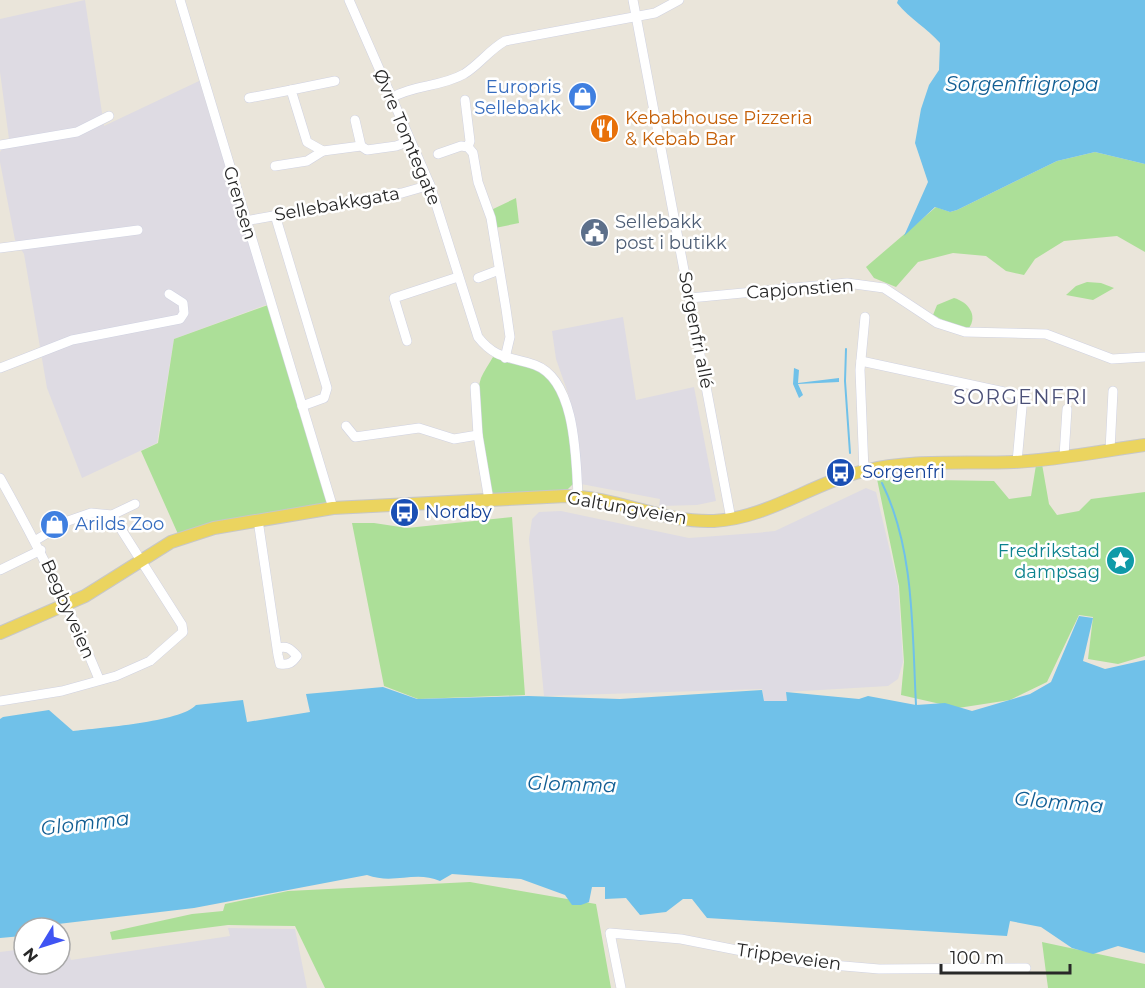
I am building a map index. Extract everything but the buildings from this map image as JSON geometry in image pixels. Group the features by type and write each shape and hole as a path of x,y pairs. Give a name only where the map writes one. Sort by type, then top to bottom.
{"main road":[{"name":"Galtungveien","path":"0,633 68,605 123,574 158,548 190,534 258,520 333,508 578,496 696,521 731,519 773,507 807,490 864,471 898,465 1017,462 1145,445"}],"street":[{"name":"Grensen","path":"180,0 333,508"},
{"name":"Øvre Tomtegate","path":"349,0 430,185 478,337 496,356 546,371 560,387 565,397 574,450 578,496"},
{"name":"Sorgenfri allé","path":"633,0 731,519"},
{"path":"391,98 401,92 432,86 465,74 490,49 505,41 663,11 679,0"},
{"path":"249,98 334,81"},
{"path":"291,90 307,142 323,151"},
{"path":"465,100 470,141 468,147"},
{"path":"0,145 77,132 109,116"},
{"path":"355,120 360,146"},
{"path":"276,166 307,161 323,151 360,146 367,150 396,146 410,141"},
{"path":"438,154 457,146 468,147 473,153 478,182 491,218 510,337 505,358"},
{"name":"Sellebakkgata","path":"245,221 402,193 430,185"},
{"name":"Grensen","path":"275,215 327,388 324,399 302,406"},
{"path":"0,248 138,230"},
{"path":"477,278 499,270"},
{"path":"407,341 394,298 458,277"},
{"name":"Capjonstien","path":"690,298 847,282 872,285 896,294 937,323 965,332 1046,334 1112,359 1145,357"},
{"path":"0,368 72,340 180,319 184,312 183,303 169,294"},
{"path":"864,471 861,361 865,317"},
{"path":"861,361 1023,396 1017,462"},
{"path":"475,387 478,435 489,500"},
{"path":"1110,450 1113,391"},
{"path":"1064,456 1067,409"},
{"path":"346,426 355,437 419,428 454,440 478,435"},
{"name":"Begbyveien","path":"0,478 41,550 68,605 99,679"},
{"path":"36,540 68,521 91,513 112,515 135,504"},
{"path":"0,701 62,691 116,676 150,661 183,632 182,625 112,515"},
{"path":"258,520 278,648"},
{"path":"0,570 41,550"},
{"name":"Trippeveien","path":"621,988 610,933 681,939 809,963 879,969 1026,968"}],"shaded area":[{"path":"85,0 104,126 199,81 268,304 174,339 157,443 82,478 47,388 24,254 15,240 0,162 0,152 9,139 0,72 0,19"},
{"path":"623,317 636,400 694,387 716,501 697,505 659,506 660,499 581,484 570,399 556,359 552,331"},
{"path":"866,488 876,492 898,585 903,662 898,679 888,686 786,692 787,701 764,701 762,689 544,696 529,539 532,519 539,512 561,511 689,538 775,531"},
{"path":"228,928 295,929 307,988 0,988 0,952 12,950 12,976 72,976 72,960 230,936"}],"green space":[{"path":"1095,152 1145,164 1145,252 1117,236 1064,241 1035,259 1024,275 1006,271 986,256 953,253 918,262 896,287 874,278 866,267 936,207 950,212 957,210 1057,161"},
{"path":"516,198 519,223 495,228 491,210"},
{"path":"1087,282 1101,283 1114,288 1093,300 1066,295 1076,286"},
{"path":"954,298 964,303 972,314 972,323 969,328 950,324 933,315 937,305"},
{"path":"268,305 329,505 178,534 141,451 158,443 174,339"},
{"path":"493,357 536,368 551,381 558,393 567,423 573,484 565,492 496,495 491,491 478,402 481,378"},
{"path":"1042,464 1049,504 1057,515 1079,511 1091,499 1145,492 1145,656 1118,664 1088,659 1093,617 1079,615 1047,682 1010,700 958,708 901,695 904,662 899,586 877,479 994,481 1009,499 1031,496 1036,465"},
{"path":"512,517 525,695 418,699 384,686 352,523 374,523 407,528"},
{"path":"470,882 596,904 611,988 325,988 295,926 228,925 112,940 110,932 192,914 223,911 225,904 288,891"},
{"path":"1042,942 1145,964 1145,988 1048,988"}],"water":[{"name":"Sorgenfrigropa","path":"898,0 1145,0 1145,164 1095,152 1057,161 957,210 950,212 935,207 904,236 928,182 915,143 921,109 929,85 939,70 940,43 902,9 897,3"},
{"path":"794,368 799,370 798,383 839,378 839,382 798,384 803,395 799,398 793,384"},
{"name":"Glomma","path":"1079,616 1093,618 1083,661 1105,669 1145,660 1145,953 1118,946 1093,954 1072,948 1041,927 1010,921 1007,936 707,918 692,899 683,899 666,912 640,915 626,898 605,899 605,887 592,887 589,902 572,905 565,895 521,879 452,874 440,881 422,877 386,879 367,875 194,908 72,922 72,916 12,916 12,937 0,938 0,719 3,717 49,710 73,731 157,720 187,711 196,705 243,700 247,722 310,712 306,694 383,687 417,699 528,696 620,699 762,690 764,701 787,701 786,692 859,699 868,696 916,705 945,703 972,711 1030,694 1051,682"}],"waterway":[{"path":"846,349 845,381 850,453"},
{"path":"882,483 893,509 906,563 912,620 916,705"}],"place":[{"name":"Europris Sellebakk","path":"582,97"},
{"name":"Kebabhouse Pizzeria & Kebab Bar","path":"604,128"},
{"name":"Sellebakk post i butikk","path":"594,232"},
{"name":"Sorgenfri","path":"841,472"},
{"name":"Nordby","path":"404,512"},
{"name":"Arilds Zoo","path":"54,524"},
{"name":"Fredrikstad dampsag","path":"1121,561"}],"district":[{"name":"SORGENFRI","path":"1021,397"}]}
